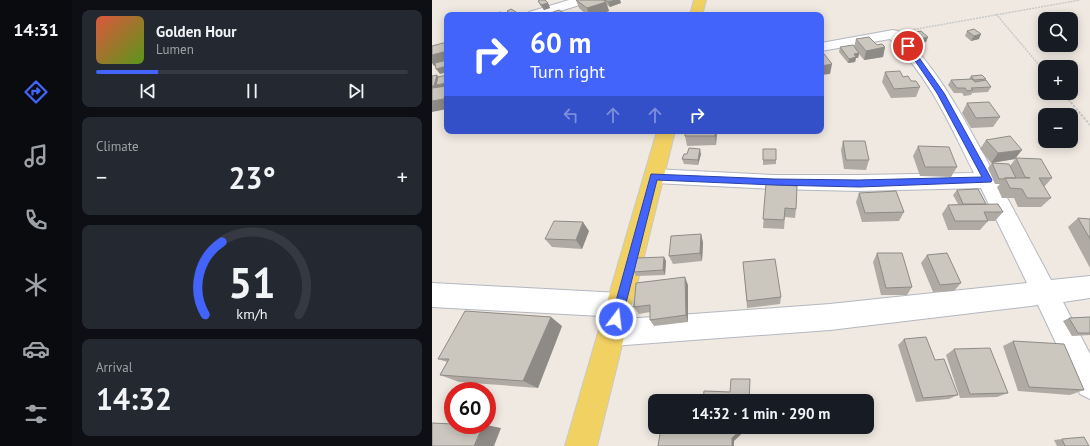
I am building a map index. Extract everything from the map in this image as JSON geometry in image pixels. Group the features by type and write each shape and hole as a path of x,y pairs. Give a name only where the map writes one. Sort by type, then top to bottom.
{"main road":[{"path":"697,12 700,0"},
{"path":"581,446 665,134"}],"street":[{"path":"544,12 582,0"},
{"path":"824,46 893,34 908,46 941,93 988,180 1090,384"},
{"path":"654,176 774,182 859,183 988,180"},
{"path":"612,333 830,317 1090,287"},
{"path":"432,295 620,305"}],"path":[{"path":"893,34 996,14 1080,0"},
{"path":"996,14 1038,64"},
{"path":"1069,100 1090,125"}],"building":[{"path":"545,0 548,3 541,5 538,1"},
{"path":"576,0 603,0 606,2 587,8"},
{"path":"605,0 616,0 608,2"},
{"path":"511,9 516,12 508,12 507,11"},
{"path":"974,29 981,34 974,36 967,31"},
{"path":"921,31 928,37 919,39 912,33"},
{"path":"869,37 877,45 882,44 885,47 866,51 856,39"},
{"path":"444,43 444,52 432,55 432,46"},
{"path":"853,45 859,53 854,54 856,57 849,59 840,47"},
{"path":"824,54 832,64 824,65"},
{"path":"444,61 444,67 436,69 435,63"},
{"path":"900,71 903,77 908,76 911,81 916,81 920,87 894,89 885,72"},
{"path":"437,75 434,86 432,86 432,76"},
{"path":"982,75 986,79 974,80 971,76"},
{"path":"444,76 444,84 436,85 438,77"},
{"path":"972,79 975,82 986,80 991,87 971,88 973,90 967,91 965,88 957,88 951,80"},
{"path":"444,86 444,99 432,101 432,88"},
{"path":"989,102 1000,117 976,118 967,103"},
{"path":"685,134 715,134 715,136 685,136"},
{"path":"1010,136 1022,150 998,153 986,140"},
{"path":"843,141 865,141 869,160 846,160"},
{"path":"918,146 949,147 957,167 925,167"},
{"path":"689,148 700,149 698,160 682,159 684,154 687,154"},
{"path":"763,149 776,149 776,160 763,160"},
{"path":"1016,158 1041,159 1052,178 1039,178 1051,198 1027,198 1022,189 1010,188 1005,178 1030,178 1025,177"},
{"path":"992,163 1009,164 1016,178 999,179"},
{"path":"766,184 797,186 796,209 785,208 784,220 763,219"},
{"path":"978,189 986,204 963,204 957,190"},
{"path":"896,191 904,212 865,213 859,193"},
{"path":"998,204 1003,212 984,212 988,221 955,221 948,205"},
{"path":"1078,218 1090,219 1090,239"},
{"path":"554,221 583,222 576,240 545,239"},
{"path":"701,234 700,253 669,256 671,236"},
{"path":"877,253 902,253 912,287 886,288"},
{"path":"947,253 961,283 940,285 927,255"},
{"path":"664,257 663,270 634,272 636,258"},
{"path":"775,259 781,297 747,301 743,262"},
{"path":"685,277 686,315 650,320 650,305 634,307 636,283"},
{"path":"465,311 551,317 523,381 440,375 449,359 438,359"},
{"path":"1090,317 1090,333 1078,333 1069,318"},
{"path":"926,337 935,360 944,359 958,395 923,398 904,339"},
{"path":"1013,341 1064,344 1084,390 1029,387"},
{"path":"990,348 1008,393 970,394 954,349"},
{"path":"731,379 750,379 749,394 704,394 704,391 730,392"},
{"path":"432,423 444,424 444,434 479,434 474,446 432,446"},
{"path":"660,434 736,434 732,438 732,446 658,446"},
{"path":"1084,437 1089,446 1065,446 1062,439"}],"route":[{"path":"616,319 654,176 774,182 859,183 988,180 941,93 920,61 908,46"}]}
